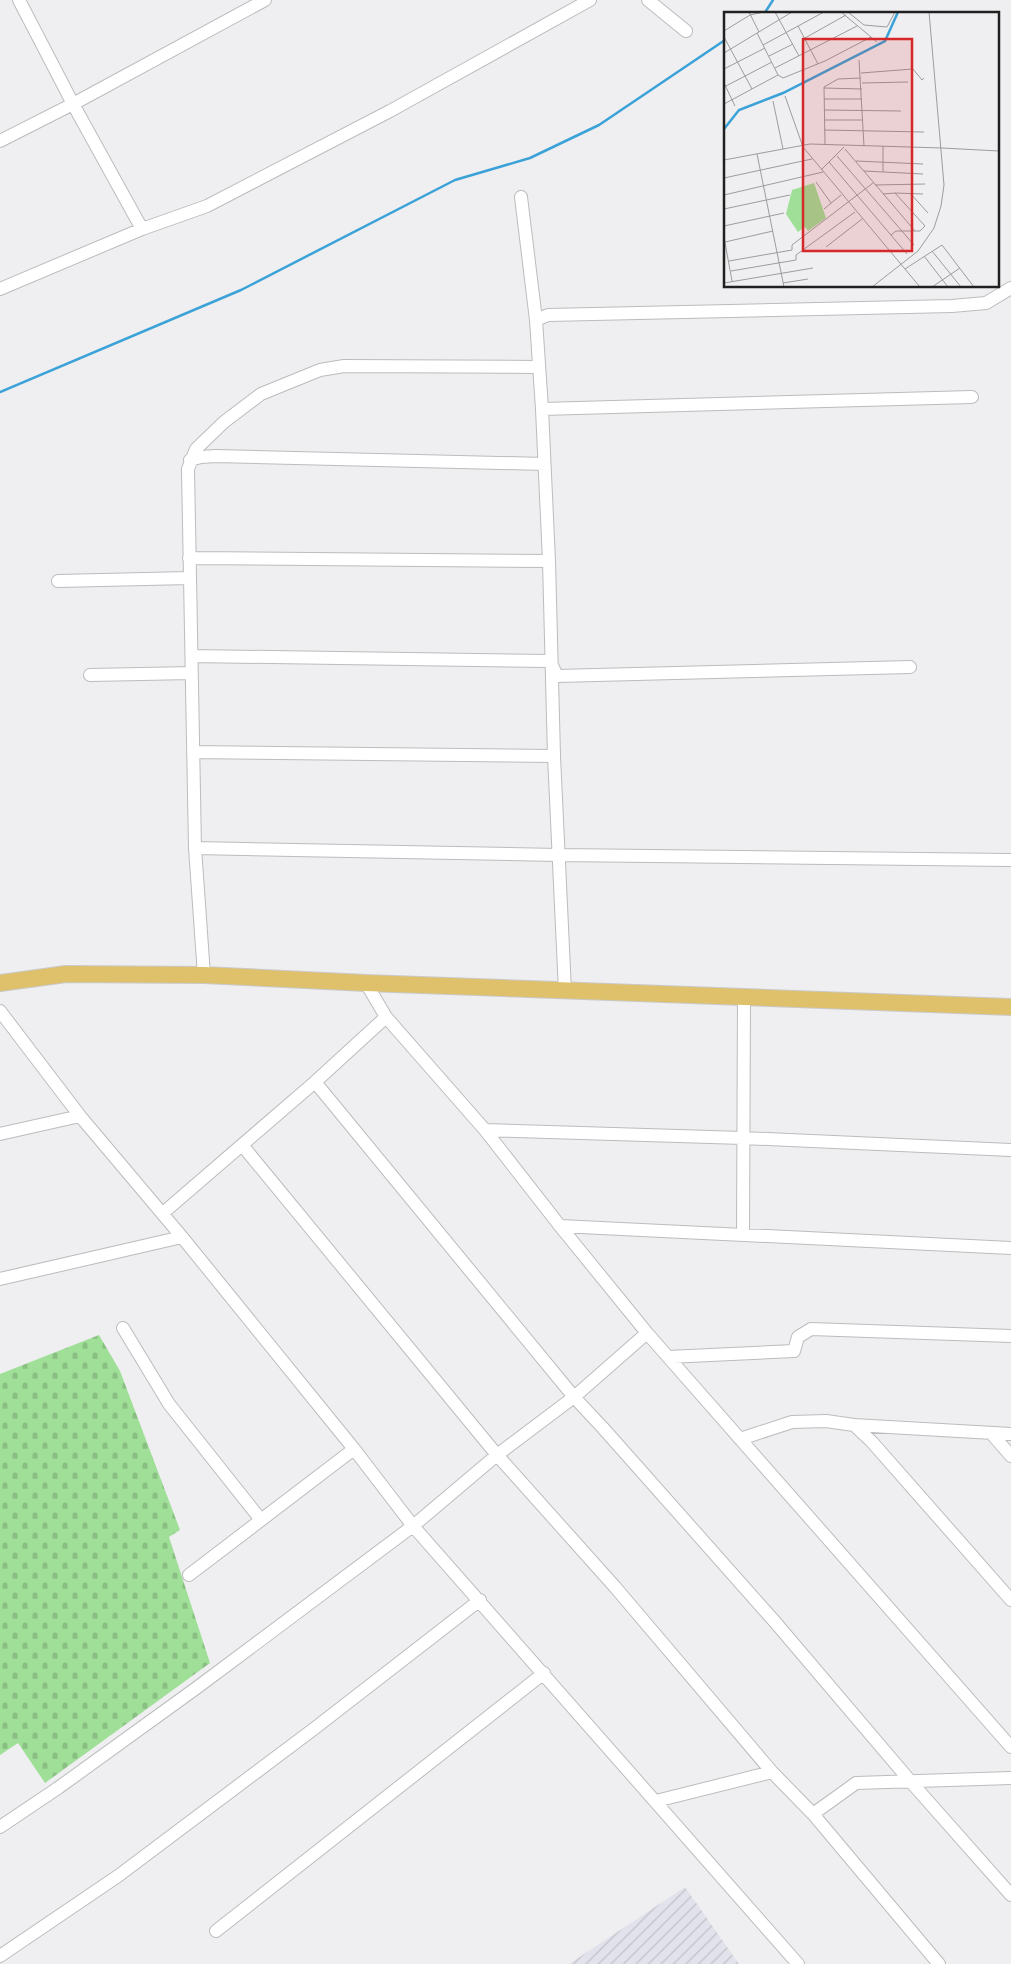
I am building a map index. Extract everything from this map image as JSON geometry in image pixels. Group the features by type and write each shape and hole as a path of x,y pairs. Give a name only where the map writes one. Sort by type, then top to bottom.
{"main road":[{"path":"0,983 66,974 204,975 744,998 1011,1006"}],"street":[{"path":"19,0 73,104 142,229"},
{"path":"0,141 73,104 265,0"},
{"path":"0,289 142,229 207,206 390,111 590,0"},
{"path":"648,0 686,31"},
{"path":"521,197 536,320 542,409 549,561 550,661 565,991"},
{"path":"536,320 548,315 952,306 986,303 1011,288"},
{"path":"204,975 195,848 189,578 188,469 196,449 224,422 261,394 320,370 344,366 539,367"},
{"path":"542,409 972,396"},
{"path":"190,460 216,456 544,464"},
{"path":"189,558 549,561"},
{"path":"58,581 189,578"},
{"path":"192,656 550,661"},
{"path":"550,661 557,676 910,667"},
{"path":"90,675 192,673"},
{"path":"193,752 554,756"},
{"path":"195,848 559,855 1011,860"},
{"path":"366,983 386,1017 485,1130 647,1333 1011,1747"},
{"path":"743,1234 744,998"},
{"path":"0,1011 80,1116 163,1213 354,1449 413,1526 798,1964"},
{"path":"163,1213 315,1082 386,1017"},
{"path":"315,1082 574,1397 775,1622 910,1782 1011,1896"},
{"path":"0,1134 80,1116"},
{"path":"485,1130 743,1138 1011,1150"},
{"path":"242,1145 497,1455 614,1587 772,1772 813,1814 939,1964"},
{"path":"560,1226 1011,1248"},
{"path":"0,1279 182,1237"},
{"path":"123,1328 169,1404 261,1520"},
{"path":"668,1357 794,1351 798,1337 811,1329 1011,1336"},
{"path":"0,1827 58,1788 194,1689 413,1526 497,1455 574,1397 647,1333"},
{"path":"740,1440 792,1422 826,1421 854,1425 1011,1434"},
{"path":"854,1425 872,1442 1011,1600"},
{"path":"991,1433 1011,1456"},
{"path":"189,1575 354,1449"},
{"path":"0,1956 118,1876 315,1728 480,1600"},
{"path":"216,1931 544,1673"},
{"path":"656,1801 772,1772"},
{"path":"813,1814 856,1783 1011,1778"}],"shaded area":[{"path":"685,1887 739,1964 569,1964"}],"green space":[{"path":"99,1335 120,1371 180,1530 169,1537 210,1663 45,1783 18,1743 0,1755 0,1374"}],"waterway":[{"path":"765,12 773,0"},
{"path":"0,392 241,290 455,180 530,158 599,125 724,41"}]}
